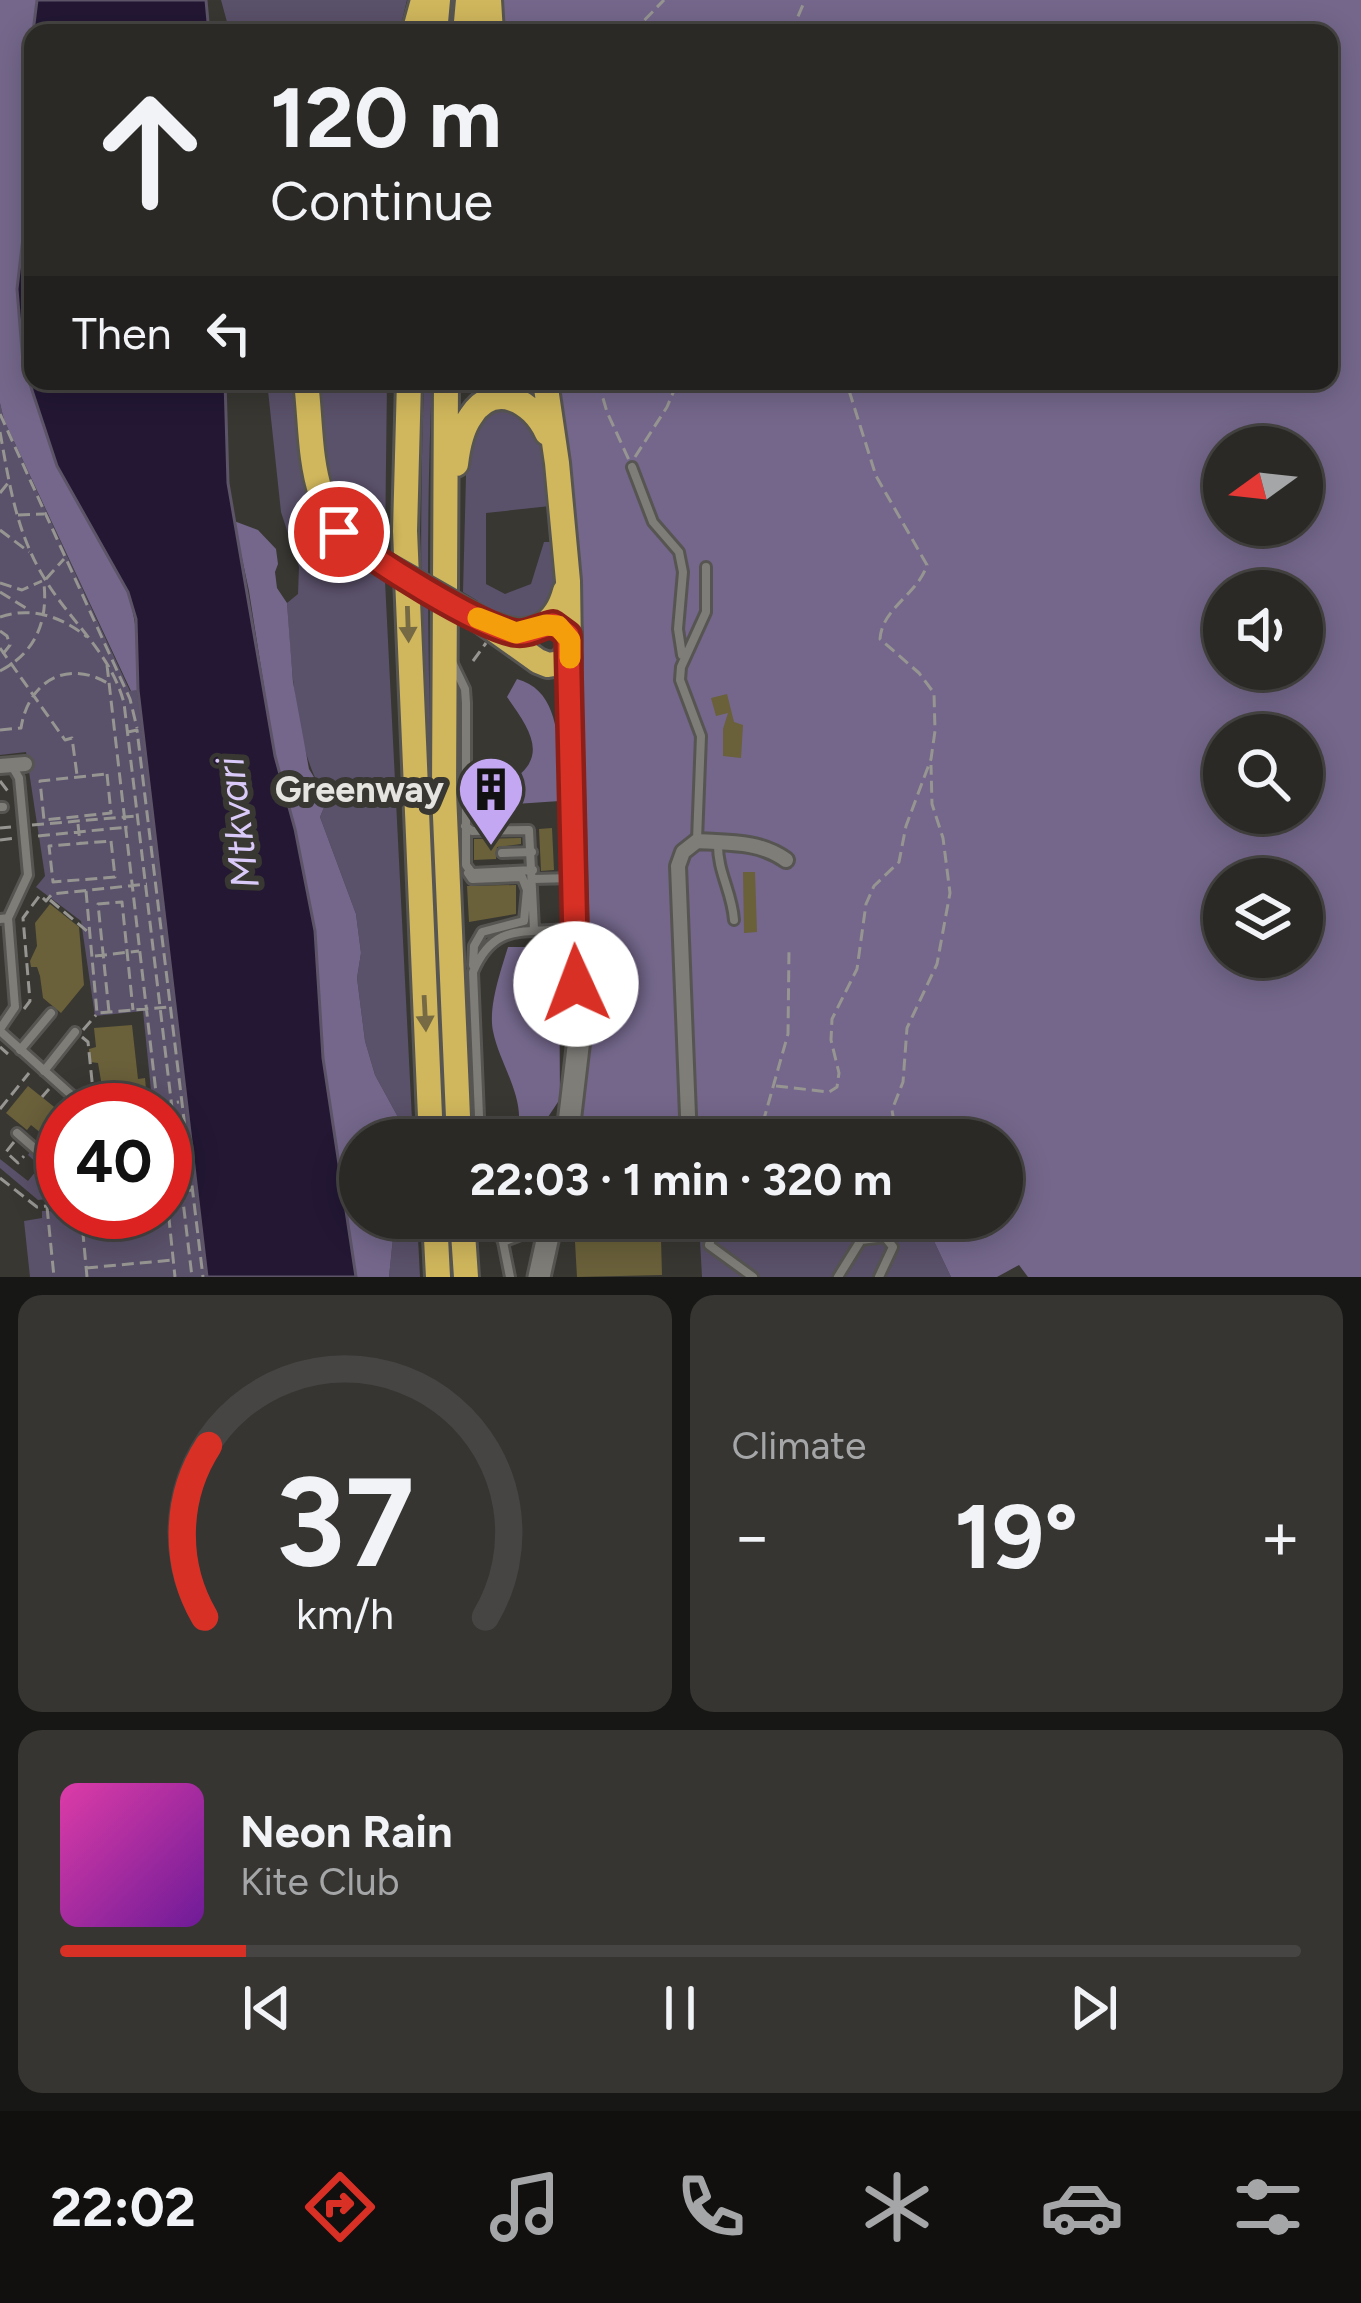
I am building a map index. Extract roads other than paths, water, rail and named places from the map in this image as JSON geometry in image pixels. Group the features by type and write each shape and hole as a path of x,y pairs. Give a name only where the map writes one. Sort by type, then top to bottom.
{"highway":[{"path":"307,390 318,492 339,532 483,629 538,660 560,663 570,646 568,581 546,390"},
{"path":"408,390 405,554 430,1119"},
{"path":"446,390 444,793 459,1119"},
{"path":"443,520 465,426 486,400 511,397 536,411 557,463"},
{"path":"538,660 530,642 562,604 568,581"},
{"path":"483,629 516,633 558,626 570,646"},
{"path":"436,1239 438,1277"},
{"path":"463,1239 466,1277"}],"street":[{"path":"569,1119 578,1040 570,646"},
{"path":"538,660 561,703 573,750"},
{"path":"687,1119 679,866 683,852 697,841 718,842 771,848 786,860"},
{"path":"538,1277 547,1239"}],"lane":[{"path":"632,466 653,522 679,552 683,572 680,680 701,736 697,841"},
{"path":"682,656 706,612 706,567"},
{"path":"443,643 465,688 465,826 472,878 523,878 527,890 524,921 488,929 478,938 473,972 479,1119"},
{"path":"12,765 19,778 18,826 27,882 4,919 15,1007 0,1030 55,1083"},
{"path":"465,826 472,831 529,830 534,929"},
{"path":"718,842 718,870 732,894 734,920"},
{"path":"502,853 532,852"},
{"path":"467,858 472,872 573,878"},
{"path":"473,972 490,944 517,930 574,928"},
{"path":"20,1050 51,1013"},
{"path":"40,1068 77,1034"},
{"path":"18,1135 36,1150"},
{"path":"838,1277 861,1240 885,1237 893,1247 878,1277"},
{"path":"502,1239 510,1277"},
{"path":"503,1242 510,1239"},
{"path":"711,1239 709,1245 752,1277"}],"water":[{"path":"37,0 206,0 208,24 34,24"},
{"path":"24,228 24,366 17,289"},
{"name":"Mtkvari","path":"32,390 225,390 228,483 275,756 315,931 323,1058 339,1164 339,1239 350,1239 356,1277 207,1277 192,1149 192,1083 184,1083 138,690 136,619 128,592 57,466"}],"place":[{"name":"Greenway","path":"491,848"}]}
